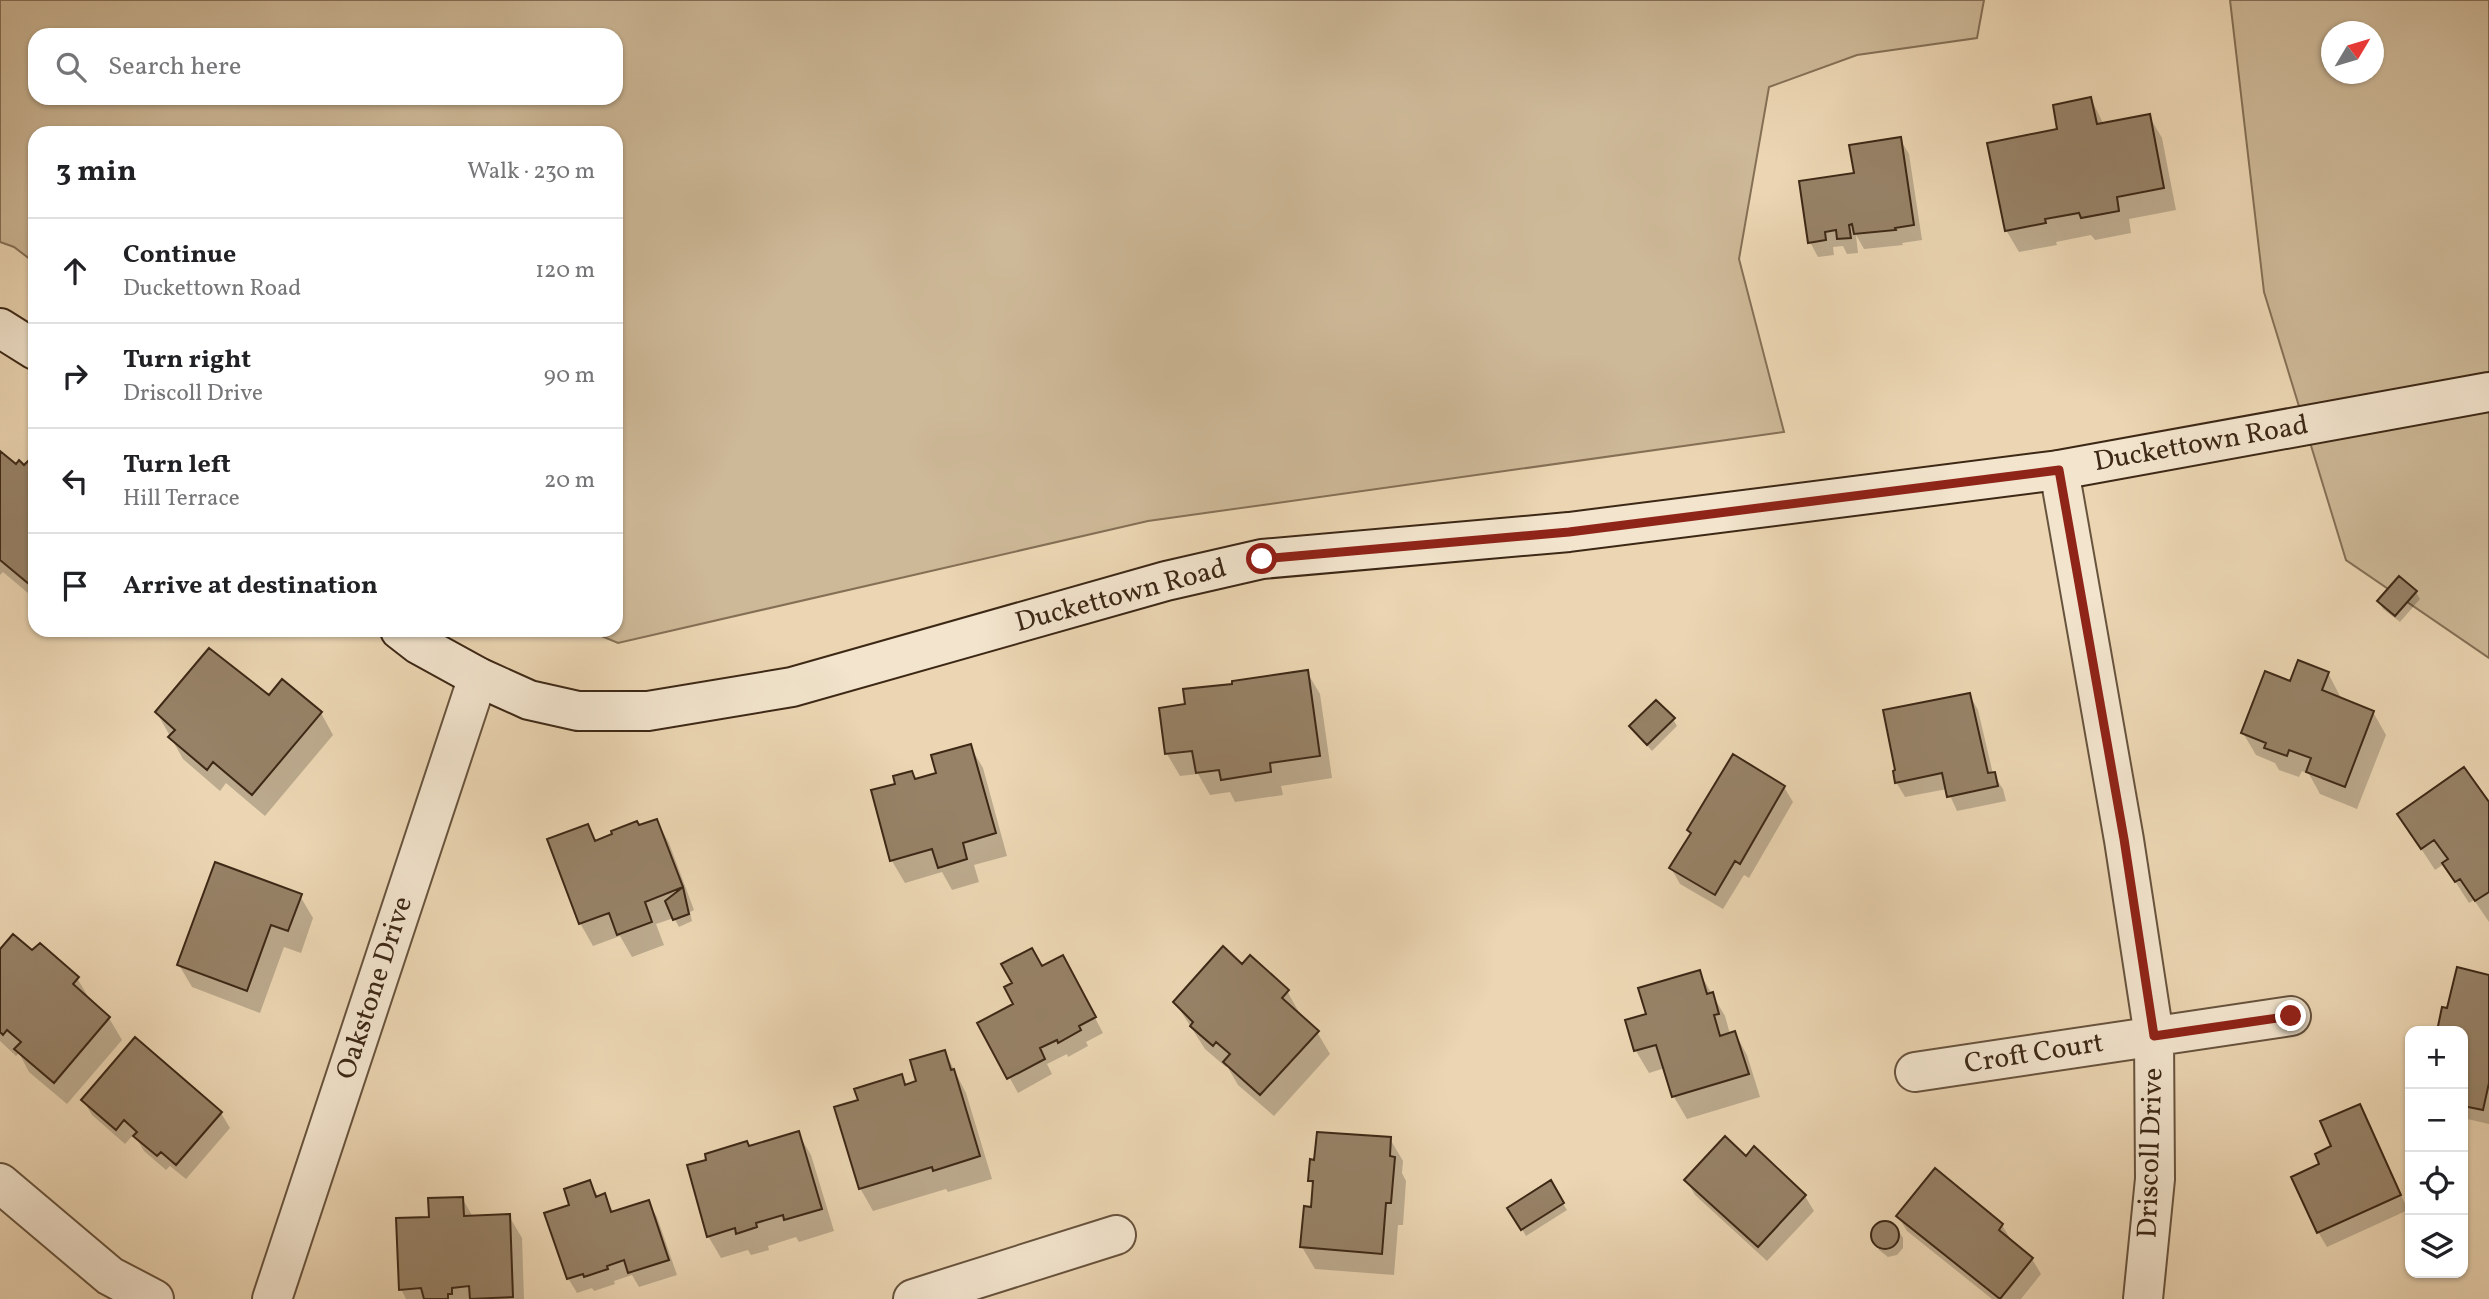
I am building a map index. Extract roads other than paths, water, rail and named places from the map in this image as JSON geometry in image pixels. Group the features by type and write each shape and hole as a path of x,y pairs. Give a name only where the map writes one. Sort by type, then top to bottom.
{"street":[{"path":"0,328 28,346"},
{"name":"Duckettown Road","path":"409,637 478,677 529,700 578,711 648,711 792,687 1166,581 1262,559 1569,532 2059,470 2489,393"},
{"name":"Driscoll Drive","path":"2059,470 2124,839 2154,1036 2155,1179 2143,1299"},
{"name":"Oakstone Drive","path":"272,1299 478,677"},
{"name":"Croft Court","path":"1915,1072 2291,1016"},
{"path":"0,1183 110,1276 154,1299"},
{"path":"913,1299 1116,1235"}]}
